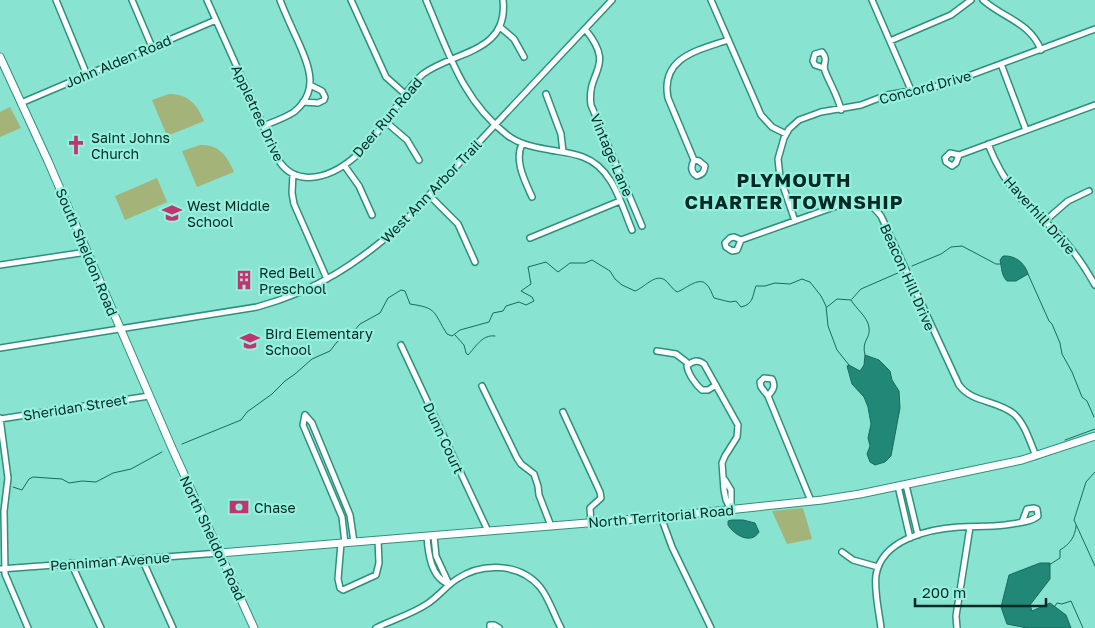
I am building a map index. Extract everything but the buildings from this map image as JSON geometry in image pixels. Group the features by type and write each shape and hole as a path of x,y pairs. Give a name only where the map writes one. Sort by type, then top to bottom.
{"main road":[{"name":"South Sheldon Road","path":"0,57 172,448"},
{"name":"North Territorial Road","path":"220,553 660,517 812,502 981,469 1036,456 1095,436"},
{"name":"North Sheldon Road","path":"172,448 254,628"}],"street":[{"path":"56,0 87,75"},
{"path":"132,0 152,47"},
{"name":"Appletree Drive","path":"207,0 279,160 292,174 294,204 327,279"},
{"path":"263,126 290,115 303,102 310,85 308,64 280,0"},
{"path":"352,0 386,77 405,94"},
{"path":"426,0 471,98 481,111 511,138 522,144 583,157 598,165 608,176 632,230"},
{"path":"502,0 503,12 500,27 514,38 524,57"},
{"name":"West Ann Arbor Trail","path":"0,348 258,307 295,295 327,279 375,248 404,222 612,0"},
{"path":"711,0 761,115 772,127 786,134 779,150 778,167 795,222 741,240"},
{"path":"872,0 911,90"},
{"path":"890,42 951,15 971,0"},
{"path":"983,0 995,10 1029,30 1036,38 1040,50"},
{"name":"John Alden Road","path":"21,103 216,20"},
{"name":"Deer Run Road","path":"292,174 316,177 332,172 344,165 366,145 386,122 405,94 425,73 484,45 500,27"},
{"name":"Vintage Lane","path":"585,28 594,39 600,55 599,68 590,97 591,105 642,226"},
{"name":"Concord Drive","path":"786,134 794,124 806,116 861,105 887,95 944,85 1095,29"},
{"path":"694,160 668,98 669,76 675,65 685,56 728,40"},
{"path":"1002,64 1026,130"},
{"path":"824,68 841,110"},
{"path":"303,102 318,103 324,100 325,97 322,92 310,85"},
{"path":"546,94 561,134 563,152"},
{"path":"960,155 1095,105"},
{"path":"386,122 407,140 419,160"},
{"path":"522,144 518,152 519,162 532,197"},
{"name":"Haverhill Drive","path":"988,144 1010,186 1068,245 1094,281"},
{"path":"344,165 359,186 372,215"},
{"path":"1045,221 1068,201 1090,190"},
{"path":"429,195 458,224 475,262"},
{"path":"530,238 620,202"},
{"name":"Beacon Hill Drive","path":"795,222 848,202 863,202 875,208 881,216 959,386 970,396 1001,407 1014,415 1022,425 1036,456"},
{"path":"0,266 87,252"},
{"name":"Dunn Court","path":"401,345 488,531"},
{"path":"657,351 676,354 689,364"},
{"path":"716,385 708,390 702,390 698,387 687,366 694,361 700,361 704,364 716,385 738,425 737,437 723,460 726,500 731,510"},
{"path":"482,386 516,458 534,474 539,495 551,526"},
{"name":"Sheridan Street","path":"0,419 149,396"},
{"path":"768,396 812,502"},
{"path":"563,412 600,492 600,498 590,508 591,522"},
{"path":"354,542 350,515 312,423 305,415 303,425 342,517 342,553 339,555 338,580 340,588 343,590 376,574 379,563 378,540"},
{"path":"0,419 8,467 2,568 28,628"},
{"path":"325,476 333,473"},
{"path":"902,485 918,535"},
{"path":"902,485 910,538"},
{"path":"338,506 345,503"},
{"path":"660,517 672,547 711,628"},
{"path":"881,628 876,584 878,567 883,557 891,548 901,541 918,535 950,528 993,526 1022,522"},
{"path":"957,628 956,616 970,526"},
{"path":"430,536 436,556 449,584"},
{"path":"842,552 853,560 878,567"},
{"name":"Penniman Avenue","path":"2,568 220,553"},
{"path":"142,558 173,628"},
{"path":"72,564 100,628"},
{"path":"376,628 422,607 449,584 471,572 496,567 514,569 529,576 541,589 561,628"},
{"path":"490,628 490,626 494,625 499,628"}],"shaded area":[{"path":"169,94 176,94 191,101 204,121 167,136 152,100"},
{"path":"10,107 21,128 0,137 0,112"},
{"path":"200,145 212,146 221,152 228,160 234,172 197,187 182,151"},
{"path":"157,178 167,202 125,220 115,196"},
{"path":"1003,256 1019,260 1025,266 1028,274 1016,281 1007,281 1003,274 1000,260"},
{"path":"865,355 879,360 890,371 892,380 899,391 900,408 891,456 885,462 875,465 870,462 867,454 870,446 868,438 871,424 868,407 864,397 852,384 847,366 849,365 860,371 864,365"},
{"path":"803,508 812,539 787,544 772,511"},
{"path":"728,521 755,523 759,532 752,538 738,535 728,525"},
{"path":"1040,563 1050,563 1050,579 1030,605 1032,611 1050,603 1066,615 1071,628 1027,628 1007,624 1001,607 1009,575"}],"waterway":[{"path":"912,266 941,254 951,247 962,246 996,264 1001,264"},
{"path":"182,444 241,420 247,412 272,394 312,359 330,351 337,342 353,332 360,324 380,313 388,298 401,290 405,291 410,304 426,307 434,312 447,334 452,336 460,330 489,322 493,313 503,311 506,306 519,302 526,305 534,301 532,297 521,291 531,284 528,267 546,262 558,272 570,263 585,263 592,260 610,271 622,285 635,291 657,278 665,280 677,292 696,282 703,282 709,287 714,298 730,302 736,301 741,307 750,302 756,286 775,283 790,284 802,279 810,282 821,296 826,306 828,326 837,350 849,365"},
{"path":"852,299 861,289 900,272"},
{"path":"1028,274 1052,324 1060,343 1062,354 1082,397 1087,401 1094,417"},
{"path":"827,307 837,299 851,300"},
{"path":"851,300 866,319 869,327 869,334 864,346 865,355"},
{"path":"455,335 464,345 468,355 483,339 495,336"},
{"path":"1065,440 1095,429"},
{"path":"13,487 22,490 29,479 33,477 62,479 69,483 82,481 96,482 113,473 131,469 162,452"},
{"path":"1095,472 1086,482 1074,520 1095,566"},
{"path":"1049,565 1060,558 1060,550 1071,540 1076,526"},
{"path":"1055,606 1057,603 1062,604 1071,601 1083,628"}],"place":[{"name":"Saint Johns Church","path":"76,145"},
{"name":"West Middle School","path":"172,213"},
{"name":"Red Bell Preschool","path":"244,280"},
{"name":"Bird Elementary School","path":"250,341"},
{"name":"Chase","path":"239,507"}],"district":[{"name":"PLYMOUTH CHARTER TOWNSHIP","path":"794,190"}]}
